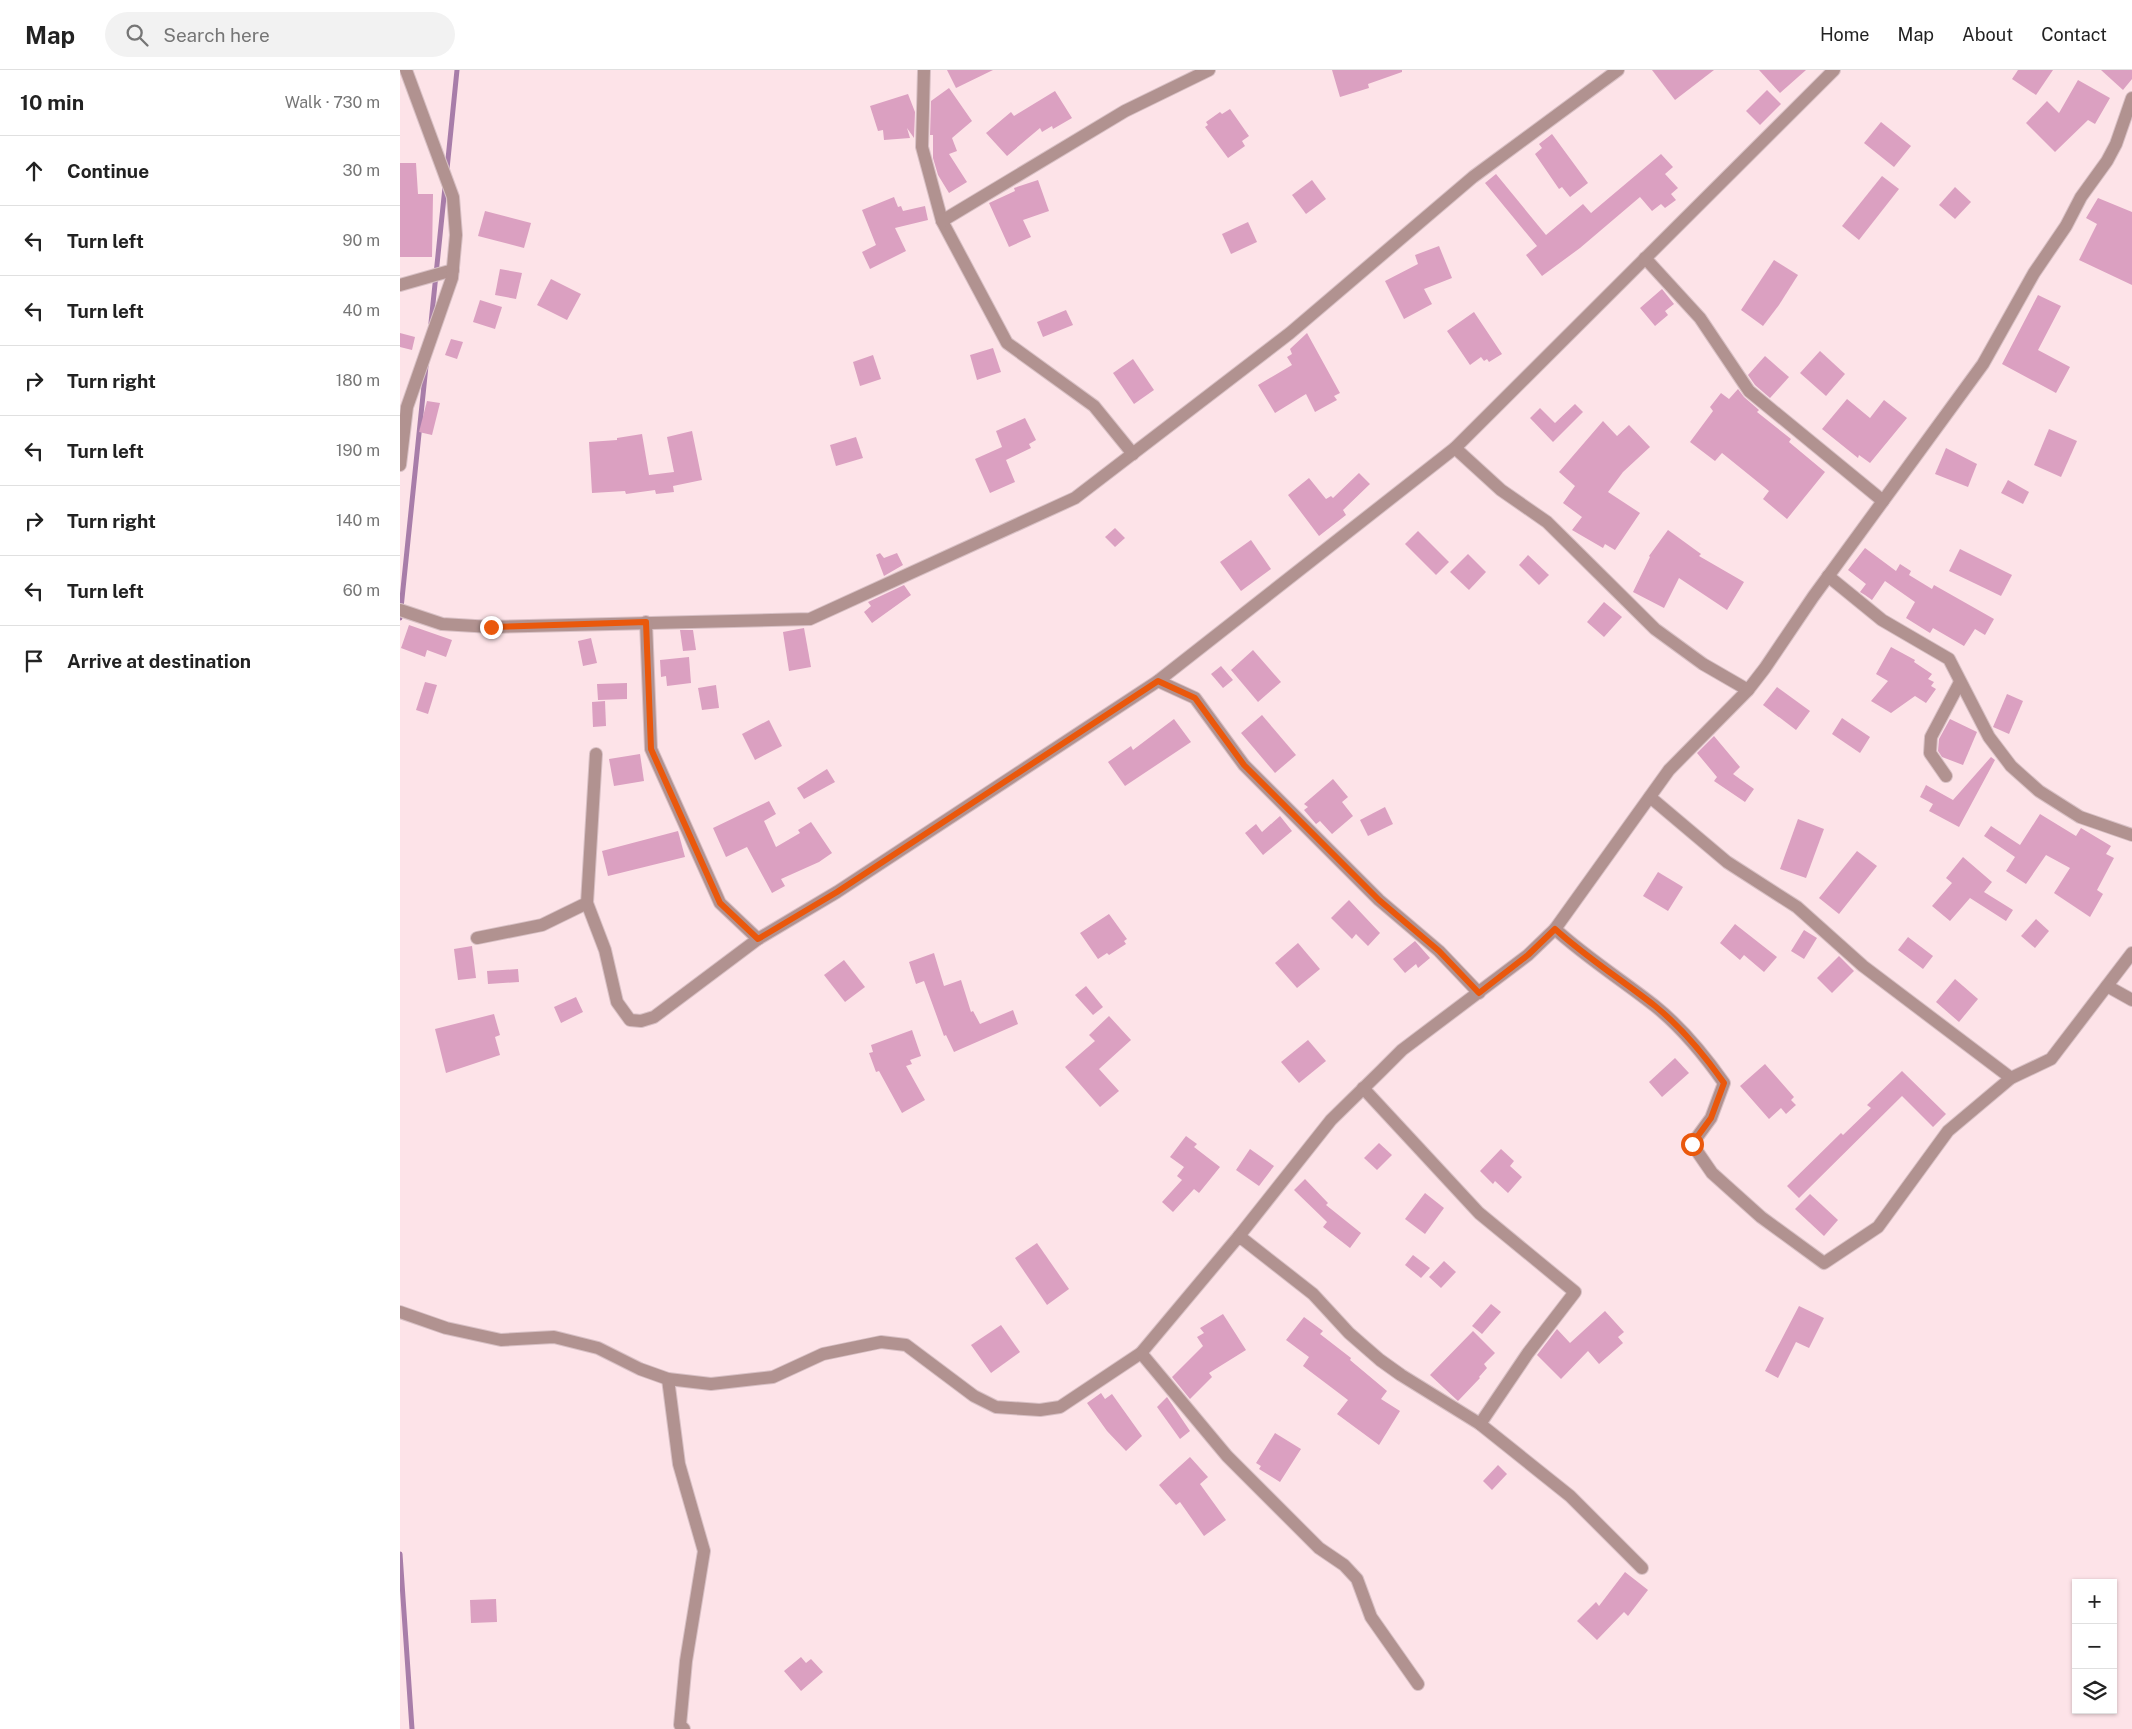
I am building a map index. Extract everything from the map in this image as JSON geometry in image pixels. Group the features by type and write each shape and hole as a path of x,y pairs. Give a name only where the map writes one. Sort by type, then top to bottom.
{"street":[{"path":"400,458 407,407 440,316 453,270 456,235 452,197 406,70"},
{"path":"924,70 922,148 942,221 1007,343 1094,406 1133,454"},
{"path":"942,221 1125,111 1209,70"},
{"path":"400,610 442,624 491,627 810,619 1075,498 1290,333 1473,177 1618,70"},
{"path":"596,754 587,903 605,950 617,1002 630,1020 641,1021 654,1017 758,939 837,892 1158,681 1455,448 1834,70"},
{"path":"400,1312 446,1328 501,1340 554,1337 598,1348 640,1369 668,1379 711,1384 772,1377 823,1354 881,1342 906,1345 974,1396 996,1407 1040,1410 1060,1408 1141,1353 1239,1236 1331,1120 1402,1050 1528,955 1555,929 1669,770 1748,690 1828,576 1983,364 2034,273 2066,226 2081,197 2107,161 2116,144 2132,98"},
{"path":"1645,258 1700,318 1749,391 1883,501"},
{"path":"400,285 453,270"},
{"path":"1455,448 1501,490 1547,522 1655,629 1703,664 1748,690"},
{"path":"1828,576 1882,620 1949,659 1989,738 2018,772 2039,791 2080,817 2132,835"},
{"path":"646,622 651,749 720,903 758,939"},
{"path":"1158,681 1195,698 1244,765 1379,900 1439,951 1479,993"},
{"path":"1946,776 1930,753 1931,737 1960,682"},
{"path":"1650,797 1727,862 1797,907 1863,966 2012,1078"},
{"path":"476,938 542,925 587,903"},
{"path":"1555,929 1583,955 1657,1008 1707,1059 1724,1083 1711,1118 1692,1144 1719,1179 1761,1217 1824,1263 1878,1227 1948,1131 2012,1078 2051,1060 2132,953"},
{"path":"2106,986 2132,1000"},
{"path":"1363,1088 1479,1212 1575,1292 1528,1352 1480,1424"},
{"path":"1239,1236 1313,1294 1349,1333 1380,1360 1401,1376 1480,1424 1570,1496 1642,1568"},
{"path":"1141,1353 1227,1456 1319,1548 1344,1565 1357,1579 1371,1617 1418,1684"},
{"path":"668,1379 679,1464 704,1552 686,1661 680,1725 684,1729"}],"building":[{"path":"947,70 993,70 956,88"},
{"path":"1332,70 1402,70 1402,72 1368,84 1369,88 1340,97"},
{"path":"1652,70 1714,70 1675,100"},
{"path":"1759,70 1806,70 1780,93"},
{"path":"2018,70 2053,70 2036,95 2012,79"},
{"path":"2101,70 2132,70 2132,79 2123,90"},
{"path":"2078,80 2110,98 2095,124 2088,120 2055,152 2026,123 2047,101 2059,113"},
{"path":"949,88 972,121 952,138 957,151 949,154 967,182 949,193 938,175 933,158 933,135 930,135 931,101"},
{"path":"1767,90 1781,104 1760,125 1746,111"},
{"path":"1055,91 1072,118 1053,129 1052,126 1042,132 1040,128 1007,156 986,133 1011,112 1014,116"},
{"path":"908,94 915,112 914,138 907,128 910,138 884,140 883,130 878,131 870,106"},
{"path":"1230,109 1249,136 1242,141 1245,146 1228,158 1205,127 1208,125 1206,122 1220,112 1222,114"},
{"path":"1881,122 1911,146 1894,167 1864,143"},
{"path":"1552,134 1588,183 1570,197 1562,187 1559,189 1535,154 1542,148 1539,144"},
{"path":"1661,154 1673,167 1665,174 1678,188 1671,194 1676,200 1665,208 1661,204 1652,211 1640,197 1580,248 1542,276 1526,255 1537,246 1485,183 1496,174 1546,235 1583,204 1591,213"},
{"path":"400,163 416,163 418,194 433,194 432,257 400,257"},
{"path":"1882,176 1899,189 1859,240 1842,226"},
{"path":"1038,180 1049,211 1023,220 1031,237 1009,247 989,203 1015,191 1014,188"},
{"path":"1312,180 1326,199 1306,214 1292,195"},
{"path":"1955,187 1971,202 1955,219 1939,205"},
{"path":"894,197 898,207 901,206 903,211 925,206 928,220 895,228 906,251 870,269 862,252 876,245 862,210"},
{"path":"2098,198 2132,212 2132,285 2079,260 2097,224 2086,218"},
{"path":"485,211 531,223 524,248 478,236"},
{"path":"1248,222 1257,242 1231,254 1222,234"},
{"path":"1439,246 1452,278 1424,289 1432,304 1404,319 1385,281 1418,264 1415,255"},
{"path":"1774,260 1798,275 1763,326 1741,310"},
{"path":"500,269 522,273 516,299 495,295"},
{"path":"551,279 581,294 567,320 537,305"},
{"path":"1662,289 1674,304 1665,311 1668,315 1655,326 1640,308"},
{"path":"2038,295 2061,306 2038,350 2070,367 2056,393 2002,364"},
{"path":"480,300 502,307 495,329 473,322"},
{"path":"1066,310 1073,325 1043,337 1037,322"},
{"path":"1474,312 1502,354 1489,362 1487,359 1484,361 1481,357 1470,365 1447,331"},
{"path":"400,333 415,337 412,350 400,347"},
{"path":"1307,333 1340,393 1334,396 1337,400 1315,412 1306,394 1275,413 1258,385 1292,365 1287,357 1292,354 1290,349"},
{"path":"451,339 463,342 457,359 445,355"},
{"path":"993,348 1001,372 977,380 970,355"},
{"path":"1820,351 1845,374 1826,396 1800,373"},
{"path":"873,355 881,379 860,386 853,362"},
{"path":"1765,356 1789,377 1770,398 1755,385 1748,375"},
{"path":"1133,359 1154,390 1134,404 1113,373"},
{"path":"1738,389 1759,410 1757,412 1791,439 1789,442 1825,472 1787,519 1763,499 1769,491 1722,453 1715,461 1690,442 1713,411 1710,407 1721,393 1729,399"},
{"path":"1847,399 1870,418 1884,400 1907,418 1870,463 1859,455 1858,458 1822,429"},
{"path":"427,401 440,403 432,435 419,432"},
{"path":"1575,404 1583,412 1553,442 1530,418 1540,408 1555,423"},
{"path":"1025,418 1036,440 1029,444 1031,448 1006,460 1015,482 990,493 975,459 1002,447 996,431"},
{"path":"1603,421 1617,436 1629,425 1650,447 1623,472 1608,492 1640,513 1615,550 1605,544 1603,548 1572,530 1582,517 1563,503 1575,486 1559,472"},
{"path":"2049,429 2077,441 2061,477 2034,465"},
{"path":"692,431 702,480 673,486 674,492 656,494 655,490 626,494 625,491 592,493 589,442 617,440 617,438 642,434 649,475 674,472 667,437"},
{"path":"856,437 863,458 836,466 830,445"},
{"path":"1946,448 1977,464 1968,487 1935,474"},
{"path":"1359,473 1370,484 1343,510 1346,515 1319,536 1288,495 1309,478 1326,499 1331,496 1333,498"},
{"path":"2008,480 2029,492 2023,504 2001,493"},
{"path":"1115,528 1125,538 1115,547 1105,537"},
{"path":"1668,530 1701,554 1699,556 1744,582 1727,610 1679,578 1664,608 1633,592 1649,556"},
{"path":"1418,531 1449,562 1436,575 1405,544"},
{"path":"1251,540 1271,569 1241,591 1220,562"},
{"path":"1865,548 1896,571 1900,564 1911,571 1909,575 1932,589 1934,585 1994,619 1985,635 1975,629 1964,646 1933,628 1930,633 1906,618 1915,602 1885,581 1872,600 1860,592 1866,584 1848,570"},
{"path":"1960,549 2012,575 2001,596 1949,571"},
{"path":"880,553 884,558 897,553 903,565 884,576 876,555"},
{"path":"1468,554 1486,572 1469,590 1450,572"},
{"path":"1528,555 1549,575 1539,585 1519,565"},
{"path":"904,585 911,595 872,623 864,612 871,606 868,602"},
{"path":"1604,602 1622,617 1604,637 1587,622"},
{"path":"409,625 452,640 446,657 427,650 425,657 401,648"},
{"path":"804,628 811,667 789,671 783,632"},
{"path":"680,630 693,630 696,650 683,651"},
{"path":"591,638 597,663 583,666 578,641"},
{"path":"1891,647 1915,660 1914,662 1932,674 1928,679 1934,682 1931,686 1936,689 1926,703 1915,696 1891,713 1871,701 1888,681 1876,674"},
{"path":"1253,650 1281,682 1258,702 1231,670"},
{"path":"689,657 691,683 667,686 666,676 661,677 660,660"},
{"path":"1221,666 1233,680 1223,688 1211,674"},
{"path":"425,682 437,685 428,714 416,710"},
{"path":"627,683 627,699 598,700 597,684"},
{"path":"716,685 719,708 702,710 698,688"},
{"path":"1777,687 1810,711 1796,730 1763,705"},
{"path":"2007,694 2023,701 2009,734 1993,727"},
{"path":"605,701 606,726 593,727 592,702"},
{"path":"1262,715 1296,755 1275,773 1241,733"},
{"path":"1842,718 1870,737 1860,753 1832,734"},
{"path":"1174,719 1191,742 1125,786 1108,762 1131,746 1133,750"},
{"path":"1950,719 1977,732 1963,765 1942,757 1938,751 1939,739"},
{"path":"769,720 782,746 755,760 742,734"},
{"path":"1714,736 1740,767 1733,774 1754,789 1745,802 1714,781 1717,777 1697,753"},
{"path":"640,754 644,781 614,786 609,759"},
{"path":"1991,757 1995,760 1959,827 1929,811 1933,804 1920,797 1926,785 1953,800"},
{"path":"827,769 835,782 804,799 797,788"},
{"path":"1333,779 1348,797 1342,802 1353,816 1332,834 1320,821 1316,824 1304,810 1308,807 1304,804"},
{"path":"769,801 776,814 764,821 776,847 800,833 798,830 811,822 832,853 819,862 781,879 785,886 772,893 747,847 726,857 713,828"},
{"path":"1385,807 1393,824 1368,836 1360,820"},
{"path":"2040,814 2076,836 2081,828 2111,846 2106,854 2114,858 2097,890 2103,894 2090,917 2054,893 2070,868 2046,855 2026,884 2006,871 2015,857 1984,836 1991,826 2020,845"},
{"path":"1280,816 1292,831 1263,855 1245,833 1256,824 1262,832"},
{"path":"1798,819 1824,829 1806,878 1780,869"},
{"path":"678,831 685,857 608,876 602,851"},
{"path":"1857,851 1877,866 1839,914 1819,898"},
{"path":"1963,857 1992,882 1984,892 2013,910 2006,921 1970,898 1950,921 1932,906 1952,883 1946,878"},
{"path":"1658,872 1683,887 1668,911 1643,896"},
{"path":"1349,900 1380,933 1368,946 1356,934 1352,939 1331,918"},
{"path":"1109,914 1127,939 1124,941 1126,944 1109,955 1107,953 1098,959 1080,933"},
{"path":"2036,919 2049,931 2035,948 2021,936"},
{"path":"1735,924 1777,957 1764,972 1744,955 1740,960 1720,943"},
{"path":"1804,930 1817,938 1804,959 1791,951"},
{"path":"1908,937 1933,956 1923,969 1898,950"},
{"path":"1415,941 1430,958 1418,968 1416,964 1405,973 1393,959"},
{"path":"1298,943 1320,969 1297,988 1275,963"},
{"path":"472,946 476,978 458,980 454,949"},
{"path":"934,953 944,986 961,980 971,1012 973,1011 980,1024 1013,1010 1018,1024 954,1052 946,1035 944,1036 924,981 916,984 909,962"},
{"path":"1839,956 1854,971 1832,993 1817,978"},
{"path":"844,960 865,987 845,1002 824,975"},
{"path":"518,969 519,982 488,984 487,971"},
{"path":"1955,979 1978,999 1959,1022 1936,1002"},
{"path":"1086,986 1103,1007 1093,1015 1075,995"},
{"path":"576,997 583,1012 561,1023 554,1007"},
{"path":"494,1014 500,1035 495,1037 500,1055 446,1073 435,1029"},
{"path":"1109,1016 1131,1040 1099,1069 1119,1091 1100,1107 1065,1067 1095,1041 1089,1035"},
{"path":"912,1030 921,1056 910,1060 912,1064 906,1066 925,1100 902,1113 879,1071 876,1072 869,1053 873,1052 871,1045"},
{"path":"1308,1040 1326,1061 1299,1083 1281,1062"},
{"path":"1675,1058 1689,1073 1662,1097 1649,1082"},
{"path":"1765,1064 1794,1097 1791,1100 1796,1105 1786,1114 1781,1108 1769,1119 1740,1086"},
{"path":"1902,1071 1946,1114 1933,1127 1902,1096 1799,1198 1787,1186 1841,1133 1843,1135 1871,1108 1867,1105"},
{"path":"1186,1136 1197,1144 1194,1147 1220,1167 1199,1193 1194,1189 1173,1212 1162,1202 1182,1180 1177,1176 1184,1167 1170,1157"},
{"path":"1379,1143 1392,1155 1377,1170 1364,1158"},
{"path":"1250,1149 1274,1166 1259,1186 1236,1170"},
{"path":"1501,1149 1514,1161 1510,1166 1522,1177 1508,1193 1495,1181 1493,1184 1480,1171"},
{"path":"1305,1179 1328,1203 1326,1205 1361,1233 1350,1248 1323,1227 1327,1222 1294,1190"},
{"path":"1425,1193 1444,1208 1425,1234 1405,1219"},
{"path":"1810,1194 1838,1220 1824,1236 1795,1209"},
{"path":"1037,1243 1069,1289 1047,1305 1015,1258"},
{"path":"1413,1255 1430,1268 1421,1278 1405,1265"},
{"path":"1444,1261 1456,1272 1441,1288 1429,1277"},
{"path":"1491,1304 1501,1312 1482,1334 1472,1326"},
{"path":"1799,1306 1824,1318 1809,1348 1796,1342 1778,1378 1765,1371"},
{"path":"1605,1311 1624,1332 1618,1337 1623,1343 1599,1364 1588,1351 1561,1379 1537,1355 1557,1329 1570,1343"},
{"path":"1223,1314 1246,1350 1209,1373 1212,1377 1190,1399 1172,1377 1203,1346 1197,1337 1204,1333 1200,1328"},
{"path":"1304,1317 1323,1331 1320,1334 1351,1358 1350,1360 1387,1391 1381,1399 1400,1411 1379,1445 1337,1414 1348,1400 1303,1366 1309,1357 1286,1340"},
{"path":"1001,1325 1020,1352 991,1373 971,1345"},
{"path":"1473,1331 1495,1353 1484,1364 1487,1368 1480,1378 1458,1401 1430,1375"},
{"path":"1101,1393 1105,1399 1112,1394 1142,1436 1126,1451 1107,1431 1087,1403"},
{"path":"1167,1397 1190,1431 1180,1439 1157,1407"},
{"path":"1275,1433 1301,1449 1280,1482 1259,1469 1261,1466 1256,1463"},
{"path":"1190,1457 1208,1477 1200,1484 1226,1520 1204,1536 1180,1502 1176,1505 1159,1485"},
{"path":"1498,1465 1507,1474 1492,1490 1483,1481"},
{"path":"1625,1572 1648,1590 1628,1616 1624,1612 1597,1640 1577,1621 1596,1602 1599,1606"},
{"path":"496,1599 497,1622 471,1623 470,1600"},
{"path":"801,1657 806,1663 811,1659 823,1672 801,1691 784,1671"}],"waterway":[{"path":"447,169 457,70"},
{"path":"431,323 445,187"},
{"path":"400,618 426,366"},
{"path":"400,1554 412,1729"}],"route":[{"path":"491,627 646,622 651,749 682,814 720,903 758,939 837,892 1158,681 1195,698 1244,765 1379,900 1439,951 1479,993 1528,955 1555,929 1583,955 1657,1008 1707,1059 1724,1083 1711,1118 1692,1144"}]}
